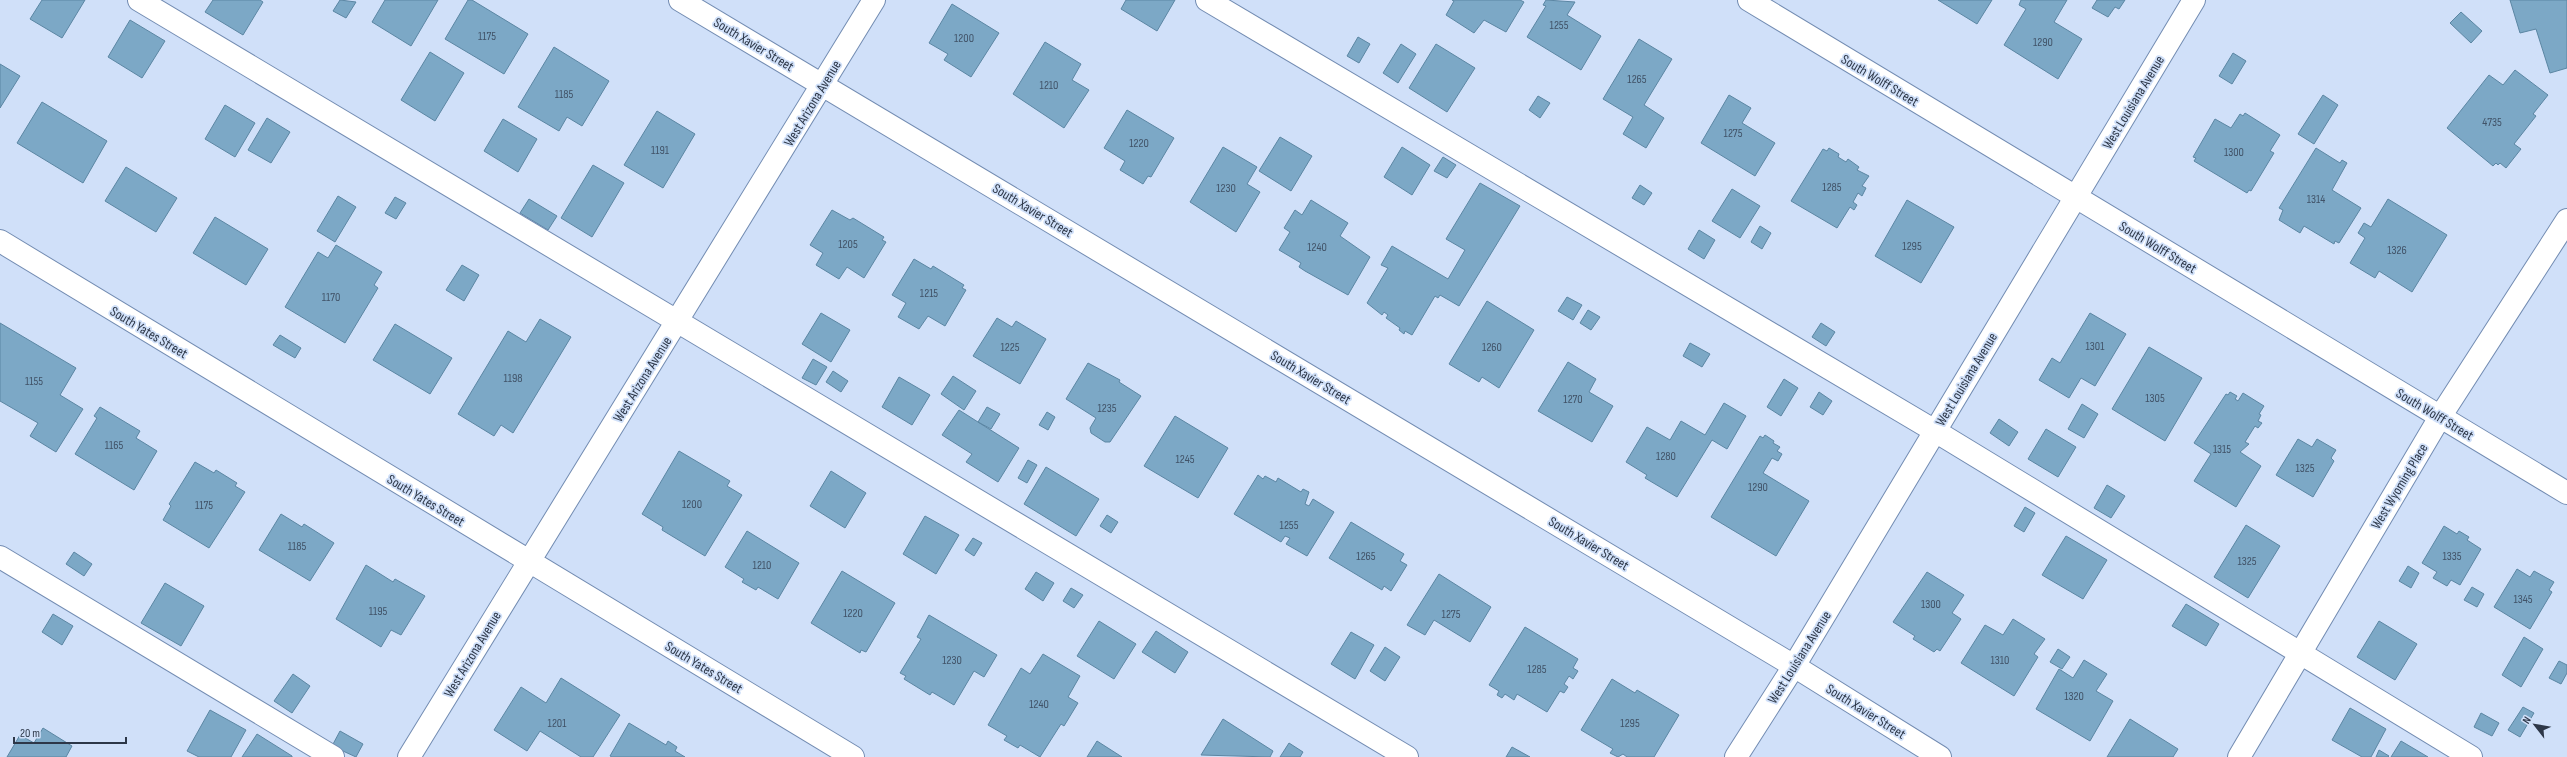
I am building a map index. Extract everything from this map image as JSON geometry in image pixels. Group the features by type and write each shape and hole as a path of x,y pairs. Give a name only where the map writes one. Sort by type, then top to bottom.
{"street":[{"path":"139,0 676,322 1407,757"},
{"name":"South Xavier Street","path":"680,0 1794,666 1940,757"},
{"name":"West Arizona Avenue","path":"409,757 874,0"},
{"path":"1207,0 1935,431 2471,757"},
{"name":"South Wolff Street","path":"1749,0 2075,198 2567,493"},
{"name":"West Louisiana Avenue","path":"1736,757 1794,666 2194,0"},
{"name":"West Wyoming Place","path":"2239,757 2440,417 2567,220"},
{"name":"South Yates Street","path":"0,241 528,562 853,757"},
{"path":"0,557 333,757"}],"building":[{"path":"42,0 85,0 62,38 30,19"},
{"path":"213,0 260,0 263,2 243,35 205,12"},
{"path":"340,0 356,2 346,18 333,11"},
{"path":"385,0 438,0 411,46 372,22"},
{"path":"468,0 472,0 528,34 504,74 445,39"},
{"path":"1126,0 1175,0 1157,31 1121,9"},
{"path":"1452,0 1520,0 1524,2 1506,32 1484,20 1474,33 1446,15 1454,1"},
{"path":"1546,0 1575,2 1567,15 1601,36 1581,70 1527,37 1546,6 1543,5"},
{"path":"1938,0 1992,0 1977,24"},
{"path":"2021,0 2067,0 2054,22 2082,39 2058,79 2004,45 2026,9 2019,5"},
{"path":"2097,0 2125,0 2119,9 2115,7 2108,17 2092,8"},
{"path":"2510,0 2567,0 2567,68 2550,73 2536,29 2520,33"},
{"path":"952,4 999,33 971,77 944,60 948,54 929,43"},
{"path":"2461,12 2482,31 2471,43 2450,23"},
{"path":"130,20 165,41 142,78 108,57"},
{"path":"1358,37 1370,44 1359,63 1347,56"},
{"path":"1639,39 1672,59 1644,105 1664,118 1646,148 1623,134 1633,117 1603,99"},
{"path":"1045,42 1081,64 1072,80 1089,90 1064,128 1013,94"},
{"path":"1401,44 1416,54 1398,83 1383,73"},
{"path":"1436,44 1475,68 1447,112 1409,88"},
{"path":"554,47 609,81 582,126 567,117 559,131 518,107"},
{"path":"430,52 464,73 435,121 401,100"},
{"path":"2233,53 2246,61 2232,84 2219,76"},
{"path":"0,64 20,76 0,108"},
{"path":"2515,70 2548,95 2533,114 2536,116 2514,144 2521,149 2506,168 2500,163 2498,165 2496,163 2493,166 2447,128 2489,75 2503,85"},
{"path":"1729,95 1751,108 1742,123 1775,143 1755,176 1701,143"},
{"path":"2323,95 2338,105 2314,144 2298,134"},
{"path":"1538,96 1550,103 1540,118 1529,110"},
{"path":"42,102 107,141 83,183 17,143"},
{"path":"225,105 255,123 235,157 205,139"},
{"path":"1127,110 1174,138 1151,177 1148,176 1143,184 1120,170 1125,161 1104,148"},
{"path":"657,111 695,134 663,188 624,165"},
{"path":"2245,113 2280,135 2270,151 2274,153 2251,191 2249,190 2247,193 2194,161 2196,158 2193,157 2215,119 2231,128 2240,114 2243,116"},
{"path":"267,118 290,132 271,163 248,150"},
{"path":"503,119 537,139 518,172 484,151"},
{"path":"1280,137 1312,156 1291,191 1259,171"},
{"path":"1223,147 1257,167 1247,184 1260,192 1236,232 1190,202"},
{"path":"1402,147 1430,165 1412,195 1384,177"},
{"path":"1829,148 1839,154 1838,157 1846,162 1848,159 1859,167 1857,170 1869,176 1862,186 1866,188 1862,196 1858,193 1853,202 1857,205 1854,210 1850,207 1837,228 1791,201 1823,149 1827,151"},
{"path":"2316,148 2340,163 2342,160 2347,163 2332,190 2361,208 2339,243 2335,241 2334,244 2304,226 2300,233 2279,220 2283,210 2279,208"},
{"path":"1443,157 1456,165 1447,178 1434,171"},
{"path":"593,165 624,183 592,237 561,218"},
{"path":"126,167 177,198 156,232 105,201"},
{"path":"1480,183 1520,206 1459,306 1440,295 1438,298 1435,296 1412,335 1405,331 1404,334 1399,330 1400,328 1386,318 1388,315 1384,312 1382,315 1367,303 1388,268 1381,265 1392,246 1448,279 1465,250 1446,239"},
{"path":"1640,185 1652,193 1644,205 1632,198"},
{"path":"1732,189 1760,206 1740,238 1712,221"},
{"path":"338,196 356,207 335,242 317,231"},
{"path":"395,197 406,203 396,219 385,213"},
{"path":"529,199 557,216 548,230 520,213"},
{"path":"2388,199 2447,235 2412,292 2379,271 2375,278 2350,263 2365,238 2358,233 2364,223 2371,227"},
{"path":"1311,200 1348,223 1340,236 1370,257 1348,295 1305,271 1299,267 1301,263 1279,250 1290,232 1284,228 1295,210 1302,215"},
{"path":"1907,200 1954,227 1921,283 1875,256"},
{"path":"832,210 850,220 853,218 884,237 882,240 886,242 864,278 847,267 839,279 816,265 823,253 810,245"},
{"path":"215,217 268,249 246,285 193,253"},
{"path":"1760,226 1771,233 1762,249 1751,242"},
{"path":"1699,230 1715,240 1704,259 1688,249"},
{"path":"336,245 382,272 374,285 378,288 345,343 285,307 318,252 328,258"},
{"path":"914,259 931,269 933,266 964,285 962,288 966,290 945,326 928,316 919,329 898,317 906,303 892,295"},
{"path":"462,265 479,275 464,301 446,290"},
{"path":"1567,297 1582,305 1573,320 1558,311"},
{"path":"1487,301 1534,330 1499,388 1482,377 1479,382 1449,364"},
{"path":"1588,310 1600,317 1591,330 1580,323"},
{"path":"821,313 850,330 831,362 802,344"},
{"path":"2090,313 2126,334 2095,386 2081,378 2069,398 2039,380 2052,358 2060,363"},
{"path":"997,318 1012,327 1016,321 1046,339 1020,384 973,356"},
{"path":"540,319 571,337 513,433 501,425 494,436 458,414 508,331 526,342"},
{"path":"0,323 76,368 60,395 83,409 56,452 30,436 38,423 0,401"},
{"path":"1821,323 1835,332 1826,346 1812,337"},
{"path":"395,324 452,358 430,394 373,360"},
{"path":"280,335 301,348 295,358 273,345"},
{"path":"1690,343 1710,354 1702,367 1683,356"},
{"path":"2149,347 2202,378 2165,441 2112,409"},
{"path":"813,359 827,367 816,385 802,378"},
{"path":"1568,362 1596,379 1589,392 1613,406 1592,442 1538,411"},
{"path":"1088,363 1120,380 1119,382 1141,396 1110,442 1105,442 1091,433 1090,428 1096,418 1066,399"},
{"path":"833,371 848,381 841,392 826,382"},
{"path":"953,376 976,391 964,410 941,394"},
{"path":"899,377 930,395 912,425 882,407"},
{"path":"1784,379 1798,388 1781,416 1767,407"},
{"path":"1819,392 1832,401 1823,415 1810,407"},
{"path":"2230,392 2237,396 2235,399 2238,401 2243,393 2264,406 2259,414 2261,415 2258,421 2262,423 2258,428 2255,426 2245,442 2249,444 2240,452 2261,466 2236,507 2194,481 2211,454 2194,443 2226,394 2228,395"},
{"path":"1724,403 1746,416 1727,449 1712,440 1677,497 1645,478 1647,475 1626,462 1647,427 1670,440 1681,421 1705,435"},
{"path":"2082,404 2098,414 2084,438 2068,429"},
{"path":"100,407 140,431 136,438 157,451 134,490 75,454 97,418 94,416"},
{"path":"987,407 1000,414 991,429 978,422"},
{"path":"959,410 1019,448 998,482 966,462 972,454 942,435"},
{"path":"1047,412 1055,417 1048,430 1039,425"},
{"path":"1175,416 1228,448 1198,498 1144,466"},
{"path":"1999,419 2018,432 2009,446 1990,433"},
{"path":"2046,429 2076,447 2058,477 2028,459"},
{"path":"1765,435 1774,441 1773,443 1780,447 1777,451 1782,454 1778,461 1772,458 1763,473 1809,501 1776,556 1711,517 1760,436 1763,438"},
{"path":"2298,439 2312,447 2317,439 2336,450 2331,458 2334,461 2313,497 2276,475"},
{"path":"679,451 730,481 727,486 742,495 705,556 662,530 663,527 642,514"},
{"path":"1028,460 1037,465 1027,483 1018,478"},
{"path":"195,462 214,473 216,470 237,483 235,486 245,492 209,548 163,520 171,506 169,504"},
{"path":"1046,467 1099,499 1076,536 1024,504"},
{"path":"831,471 866,493 845,528 810,506"},
{"path":"1258,475 1263,479 1265,476 1276,482 1278,478 1301,492 1303,489 1309,492 1305,504 1309,506 1313,499 1334,512 1307,556 1286,544 1290,538 1285,536 1281,542 1234,514"},
{"path":"2107,485 2125,496 2111,518 2094,508"},
{"path":"2025,507 2035,513 2024,532 2014,526"},
{"path":"281,514 302,527 304,524 334,543 310,581 259,550"},
{"path":"1107,515 1118,522 1111,533 1100,526"},
{"path":"925,516 959,535 936,574 903,554"},
{"path":"1351,522 1404,554 1400,561 1407,565 1391,591 1384,586 1382,590 1329,558"},
{"path":"2246,525 2280,546 2248,598 2214,577"},
{"path":"2444,526 2457,534 2459,531 2469,537 2467,540 2481,549 2460,585 2451,580 2447,586 2433,578 2437,572 2422,563"},
{"path":"747,531 799,563 778,599 758,587 756,590 742,582 744,579 725,567"},
{"path":"2066,536 2107,560 2083,599 2042,575"},
{"path":"973,538 982,543 974,556 965,550"},
{"path":"74,552 92,564 84,576 66,564"},
{"path":"366,565 393,582 395,579 425,596 401,635 391,630 381,647 336,619"},
{"path":"2408,566 2419,573 2411,588 2399,581"},
{"path":"2517,569 2530,577 2534,571 2554,582 2549,590 2552,592 2530,629 2494,607"},
{"path":"842,571 895,603 866,652 861,650 860,653 811,623"},
{"path":"1036,572 1054,583 1043,601 1025,589"},
{"path":"1927,572 1964,595 1952,613 1961,619 1940,651 1937,649 1934,652 1913,639 1915,636 1893,622"},
{"path":"1439,574 1491,607 1470,642 1434,620 1425,635 1407,625"},
{"path":"165,583 204,606 181,646 141,623"},
{"path":"2472,587 2484,594 2477,607 2464,600"},
{"path":"1071,588 1083,595 1074,608 1063,601"},
{"path":"2186,604 2219,624 2206,646 2172,626"},
{"path":"53,614 73,626 62,645 42,632"},
{"path":"929,615 997,655 984,677 974,671 954,705 932,692 930,695 904,679 906,676 900,673 921,639 917,637"},
{"path":"2013,619 2045,639 2034,654 2038,657 2014,696 1961,663 1985,625 2003,635"},
{"path":"1099,621 1136,644 1114,679 1077,656"},
{"path":"2379,621 2417,644 2395,680 2357,657"},
{"path":"1525,627 1578,659 1573,668 1578,671 1573,679 1569,676 1564,684 1568,687 1564,693 1560,691 1547,712 1517,694 1514,700 1505,694 1502,698 1497,695 1499,691 1489,685"},
{"path":"1156,631 1188,652 1175,673 1142,652"},
{"path":"1351,632 1374,645 1355,679 1331,664"},
{"path":"2524,637 2543,649 2521,687 2502,675"},
{"path":"1385,647 1400,657 1385,681 1370,671"},
{"path":"2058,649 2070,657 2062,669 2050,662"},
{"path":"1043,654 1080,676 1068,697 1078,703 1064,726 1061,724 1040,757 1020,745 1018,748 1004,740 1007,736 988,725 1021,668 1030,674"},
{"path":"2084,660 2107,674 2096,691 2113,701 2090,741 2036,709 2059,669 2073,678"},
{"path":"2559,661 2567,665 2567,673 2561,684 2549,678"},
{"path":"293,674 310,686 292,713 274,701"},
{"path":"561,678 620,715 593,757 581,757 540,731 527,751 494,730 521,687 546,703"},
{"path":"1612,679 1635,693 1637,690 1679,715 1654,757 1627,757 1623,754 1618,757 1610,753 1613,749 1581,730"},
{"path":"2523,707 2534,713 2520,737 2508,730"},
{"path":"2350,708 2386,729 2371,757 2362,757 2332,740"},
{"path":"210,710 246,730 231,757 199,757 187,751"},
{"path":"2481,713 2499,723 2492,736 2474,727"},
{"path":"1223,719 1273,751 1270,757 1201,755"},
{"path":"2130,719 2178,749 2173,757 2107,757"},
{"path":"629,723 666,745 668,741 677,747 675,751 685,757 610,756"},
{"path":"43,728 72,746 66,757 7,757 20,735 34,743"},
{"path":"340,731 363,744 356,757 332,746"},
{"path":"257,734 292,756 292,757 242,757"},
{"path":"1097,741 1122,757 1087,757"},
{"path":"2401,741 2428,757 2391,757"},
{"path":"1289,743 1303,752 1300,757 1280,757"},
{"path":"1512,747 1530,757 1506,757"},
{"path":"2379,750 2389,756 2376,757"}]}
